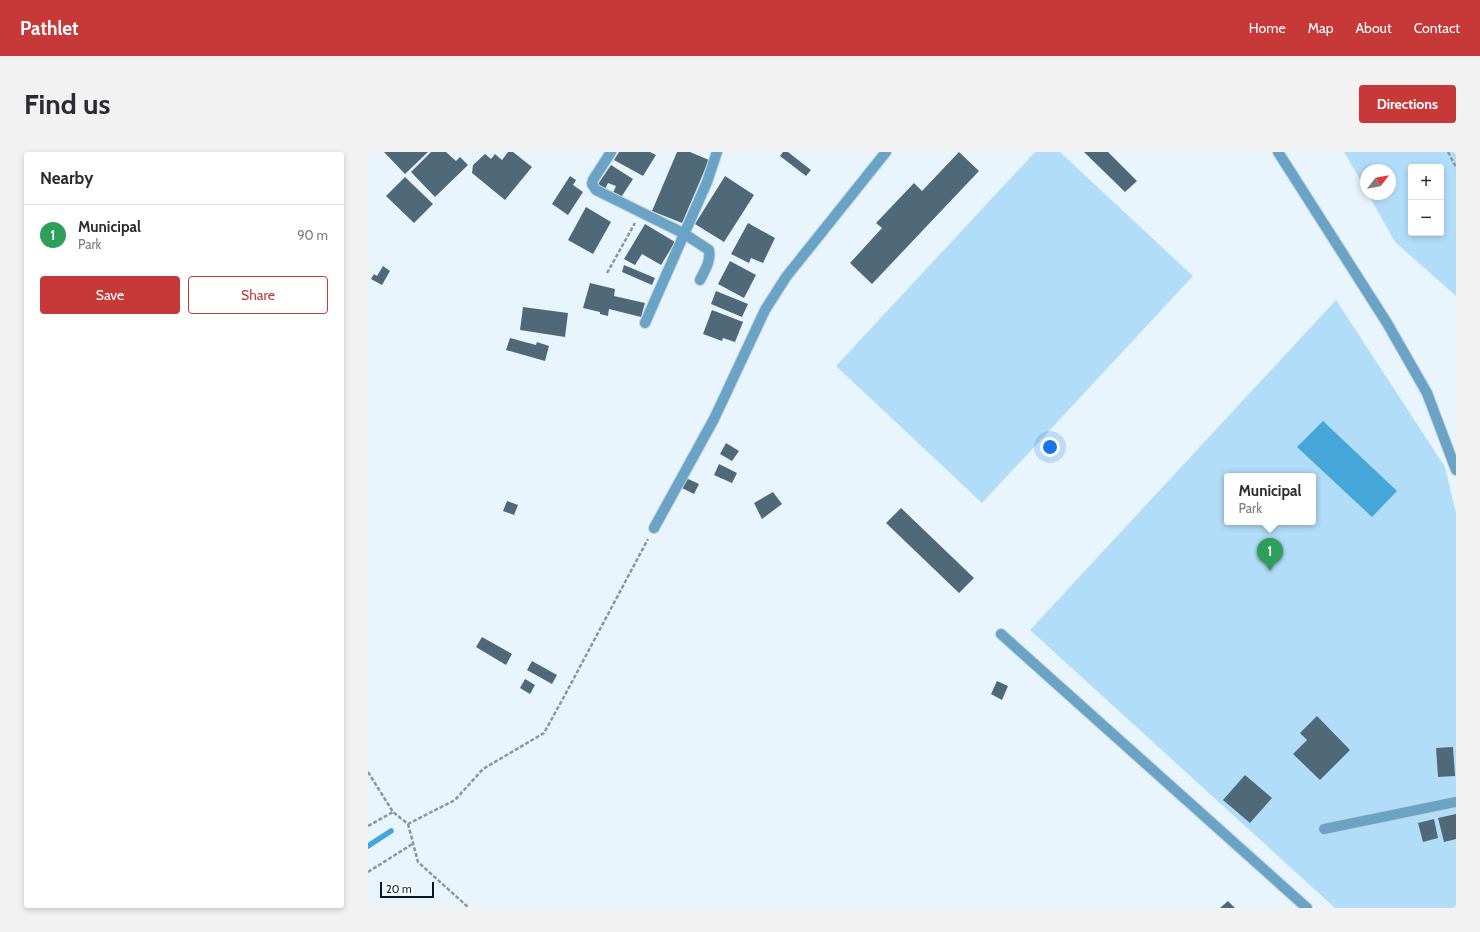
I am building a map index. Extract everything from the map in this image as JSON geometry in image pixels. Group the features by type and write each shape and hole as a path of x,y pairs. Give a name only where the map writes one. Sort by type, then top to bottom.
{"street":[{"path":"611,152 593,180 592,184 596,190 683,233 709,250 709,260 700,280"},
{"path":"645,323 683,233 707,182 717,152"},
{"path":"654,528 714,418 765,310 786,277 886,152"},
{"path":"1278,152 1387,323 1427,393 1456,470"},
{"path":"1001,634 1307,908"},
{"path":"1324,829 1456,802"}],"path":[{"path":"1448,152 1456,167"},
{"path":"607,273 641,213"},
{"path":"408,824 455,800 483,770 544,733 654,528"},
{"path":"368,772 393,812 408,824 418,862 469,908"},
{"path":"368,826 393,812"},
{"path":"368,872 414,843"}],"shaded area":[{"path":"1035,152 1060,152 1193,276 982,503 836,366"},
{"path":"1344,152 1456,152 1456,296 1395,242 1371,200 1396,200 1396,164 1360,164 1360,180"},
{"path":"1336,300 1445,467 1456,513 1456,908 1335,908 1030,630"}],"water":[{"path":"1323,421 1397,491 1372,517 1297,447"}],"building":[{"path":"384,152 428,152 405,174"},
{"path":"431,152 446,152 456,161 460,157 468,165 435,197 411,172"},
{"path":"508,152 513,152 532,167 505,200 472,173 473,165 485,154 491,159 495,154 502,160"},
{"path":"619,152 650,152 656,155 643,176 614,160"},
{"path":"677,152 690,152 709,160 682,223 652,211"},
{"path":"783,152 788,152 811,170 806,176 780,156"},
{"path":"959,152 979,171 872,284 850,263 882,228 876,223 914,183 922,191"},
{"path":"1084,152 1108,152 1137,181 1125,192"},
{"path":"611,165 633,179 620,199 611,197 616,186 608,183 604,191 596,187"},
{"path":"570,176 576,180 573,185 583,192 568,215 552,204"},
{"path":"725,176 754,195 724,242 695,224"},
{"path":"405,177 433,204 414,223 386,196"},
{"path":"586,207 611,222 593,254 568,240"},
{"path":"748,223 775,238 763,263 751,258 749,263 731,254"},
{"path":"645,224 675,242 661,265 642,254 635,265 624,259"},
{"path":"730,261 756,275 744,298 718,284"},
{"path":"624,265 655,278 652,285 622,272"},
{"path":"383,266 390,271 382,285 371,279 374,274 377,276"},
{"path":"590,283 615,289 614,296 645,303 641,317 609,309 608,316 600,314 600,312 583,308"},
{"path":"716,291 748,304 742,317 711,304"},
{"path":"523,307 568,313 565,337 520,330"},
{"path":"712,310 743,322 735,342 723,338 722,341 703,334"},
{"path":"510,338 536,345 537,342 549,346 545,361 506,350"},
{"path":"726,443 739,451 732,461 720,454"},
{"path":"719,464 737,473 732,483 714,475"},
{"path":"686,478 699,484 694,494 682,488"},
{"path":"773,492 782,504 762,519 754,503"},
{"path":"507,501 518,505 514,515 503,511"},
{"path":"901,508 974,578 959,593 886,523"},
{"path":"482,637 512,654 506,665 476,647"},
{"path":"532,661 557,675 552,684 527,670"},
{"path":"525,679 535,685 530,694 520,688"},
{"path":"997,681 1008,686 1002,700 991,694"},
{"path":"1317,716 1350,750 1320,780 1293,754 1307,740 1300,733"},
{"path":"1453,747 1455,776 1438,777 1436,748"},
{"path":"1245,775 1272,798 1250,823 1223,800"},
{"path":"1456,814 1456,839 1444,842 1438,818"},
{"path":"1434,819 1438,838 1423,842 1418,823"},
{"path":"1228,901 1235,908 1220,908"}],"waterway":[{"path":"368,846 391,831"}],"place":[{"name":"Municipal","path":"1270,571"}]}
